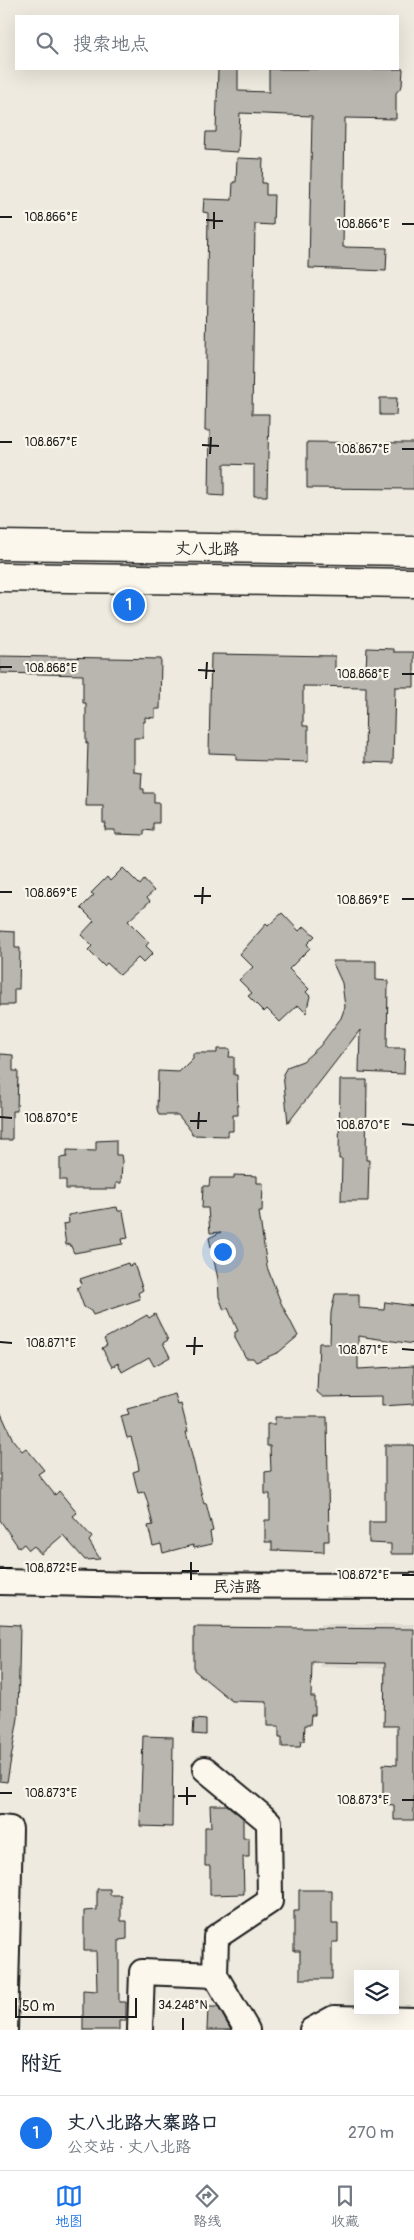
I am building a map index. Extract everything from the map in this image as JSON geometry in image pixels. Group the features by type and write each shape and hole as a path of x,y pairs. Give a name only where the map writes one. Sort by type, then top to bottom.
{"main road":[{"name":"丈八北路","path":"0,545 414,551"},
{"name":"丈八北路","path":"0,577 414,583"}],"street":[{"name":"民洁路","path":"0,1582 414,1586"},
{"path":"205,1769 269,1822 270,1901 216,1937 215,1975 247,2030"},
{"path":"0,1828 10,1829 5,2030"},
{"path":"140,2030 142,1972 215,1975"},
{"path":"312,2030 334,2018 414,2020"}],"shaded area":[{"path":"320,1624 414,1624 414,1668 320,1667"}],"building":[{"path":"403,69 402,86 396,93 396,119 345,118 343,247 387,248 386,271 309,268 312,116 240,113 238,152 205,150 206,132 216,132 218,70 238,70 238,91 269,92 269,70"},
{"path":"237,158 263,159 262,183 266,183 266,195 274,195 273,225 255,224 252,414 269,414 267,496 254,496 254,465 224,464 224,496 209,495 210,431 205,431 208,213 203,212 204,199 232,200 233,182 236,182"},
{"path":"380,398 397,398 396,415 380,415"},
{"path":"307,442 414,443 414,489 307,488"},
{"path":"367,648 394,649 394,652 414,652 414,687 395,687 393,763 365,762 366,687 303,686 303,726 308,726 308,762 236,760 236,754 209,753 211,654 335,656 335,670 366,670"},
{"path":"0,656 161,659 160,709 155,709 155,718 145,717 145,722 143,722 143,738 134,738 134,772 142,773 141,789 144,789 144,793 154,793 154,803 159,803 159,823 153,823 153,831 144,830 144,835 115,834 115,830 105,830 106,823 103,823 103,806 86,806 88,743 86,743 86,703 83,703 83,675 0,673"},
{"path":"123,868 140,885 144,880 154,891 147,897 150,901 128,921 149,942 146,946 153,953 143,963 138,958 120,975 107,963 104,966 88,950 92,946 81,935 94,921 81,908 94,895 91,893 107,877 110,881"},
{"path":"282,913 299,931 304,926 315,936 307,944 310,948 289,969 309,989 306,992 310,996 306,1013 298,1005 280,1022 267,1009 264,1012 248,996 252,993 239,980 253,967 240,954 266,924 268,926"},
{"path":"0,931 15,932 15,948 20,948 19,989 14,989 14,1005 0,1005"},
{"path":"332,961 376,961 376,980 388,981 387,1048 405,1048 404,1074 359,1072 360,1030 288,1123 283,1074 287,1067 303,1061 320,1046 341,1018 345,1007 342,983"},
{"path":"217,1049 230,1049 229,1057 234,1057 234,1075 237,1075 238,1115 233,1115 233,1131 228,1131 228,1136 192,1135 178,1115 159,1115 157,1109 158,1071 179,1072 193,1058 193,1053 217,1053"},
{"path":"0,1054 13,1055 13,1071 18,1071 17,1111 12,1111 12,1140 0,1140"},
{"path":"340,1080 367,1080 366,1160 369,1160 368,1201 341,1201 342,1159 339,1159"},
{"path":"116,1140 116,1155 121,1155 122,1161 121,1183 116,1183 116,1189 66,1189 66,1180 60,1180 60,1158 67,1157 67,1150 96,1151 96,1141"},
{"path":"234,1175 257,1176 257,1183 263,1183 262,1212 259,1212 267,1267 281,1303 298,1336 279,1352 256,1362 253,1358 246,1358 235,1338 235,1332 238,1331 228,1308 224,1310 219,1297 218,1279 209,1238 221,1232 210,1233 208,1208 202,1208 203,1186 209,1186 210,1178 234,1178"},
{"path":"117,1207 118,1211 123,1211 128,1238 122,1239 123,1244 74,1253 70,1244 66,1245 63,1224 69,1223 68,1215"},
{"path":"128,1263 129,1266 134,1264 143,1290 138,1293 140,1299 93,1315 91,1311 84,1307 77,1288 82,1284 80,1279"},
{"path":"335,1294 359,1294 359,1308 384,1310 385,1302 414,1306 414,1344 358,1336 358,1369 414,1366 414,1404 382,1406 382,1396 323,1397 317,1392 319,1343 330,1343 331,1313"},
{"path":"155,1314 168,1340 163,1343 170,1357 154,1366 149,1357 122,1372 118,1363 112,1367 102,1348 107,1345 104,1339 147,1315 149,1318"},
{"path":"175,1394 178,1405 181,1404 204,1504 206,1503 213,1531 210,1532 212,1544 194,1548 193,1545 163,1553 161,1544 153,1546 148,1526 153,1525 147,1500 144,1492 138,1493 133,1472 139,1470 138,1463 131,1437 127,1438 121,1416 129,1414 127,1409"},
{"path":"0,1411 13,1440 22,1451 26,1448 44,1470 38,1474 55,1495 59,1491 77,1513 73,1516 92,1537 89,1541 100,1559 85,1560 63,1535 41,1554 34,1546 29,1550 24,1544 19,1548 0,1520"},
{"path":"275,1417 327,1417 329,1541 324,1541 324,1552 272,1550 272,1542 265,1542 265,1520 270,1520 270,1494 265,1494 265,1472 271,1471 270,1446 267,1446 267,1424 275,1424"},
{"path":"385,1445 414,1445 414,1554 391,1554 391,1544 369,1543 369,1522 385,1522"},
{"path":"0,1624 20,1625 18,1718 7,1782 0,1781"},
{"path":"194,1627 414,1629 414,1820 394,1820 394,1805 383,1804 383,1764 397,1765 397,1726 384,1726 385,1663 312,1662 311,1697 315,1697 315,1715 311,1715 310,1725 305,1725 304,1741 301,1741 300,1747 282,1747 282,1737 279,1737 279,1726 267,1726 267,1702 232,1701 194,1670"},
{"path":"194,1719 206,1720 206,1735 193,1734"},
{"path":"143,1736 173,1737 172,1827 140,1826"},
{"path":"210,1805 227,1805 243,1818 243,1838 249,1838 249,1857 243,1857 244,1894 210,1895 210,1866 205,1866 205,1827 211,1827"},
{"path":"97,1889 110,1889 110,1895 121,1895 121,1921 127,1921 127,1939 119,1940 119,2002 126,2002 126,2021 119,2021 119,2030 83,2030 83,1990 97,1991 96,1951 84,1951 84,1911 97,1910"},
{"path":"299,1890 332,1890 332,1924 338,1924 338,1942 332,1942 332,1979 300,1979 300,1951 294,1951 294,1911 299,1911"},
{"path":"208,2007 218,2007 231,2030 207,2030"}],"place":[{"name":"丈八北路大寨路口","path":"129,605"}]}
